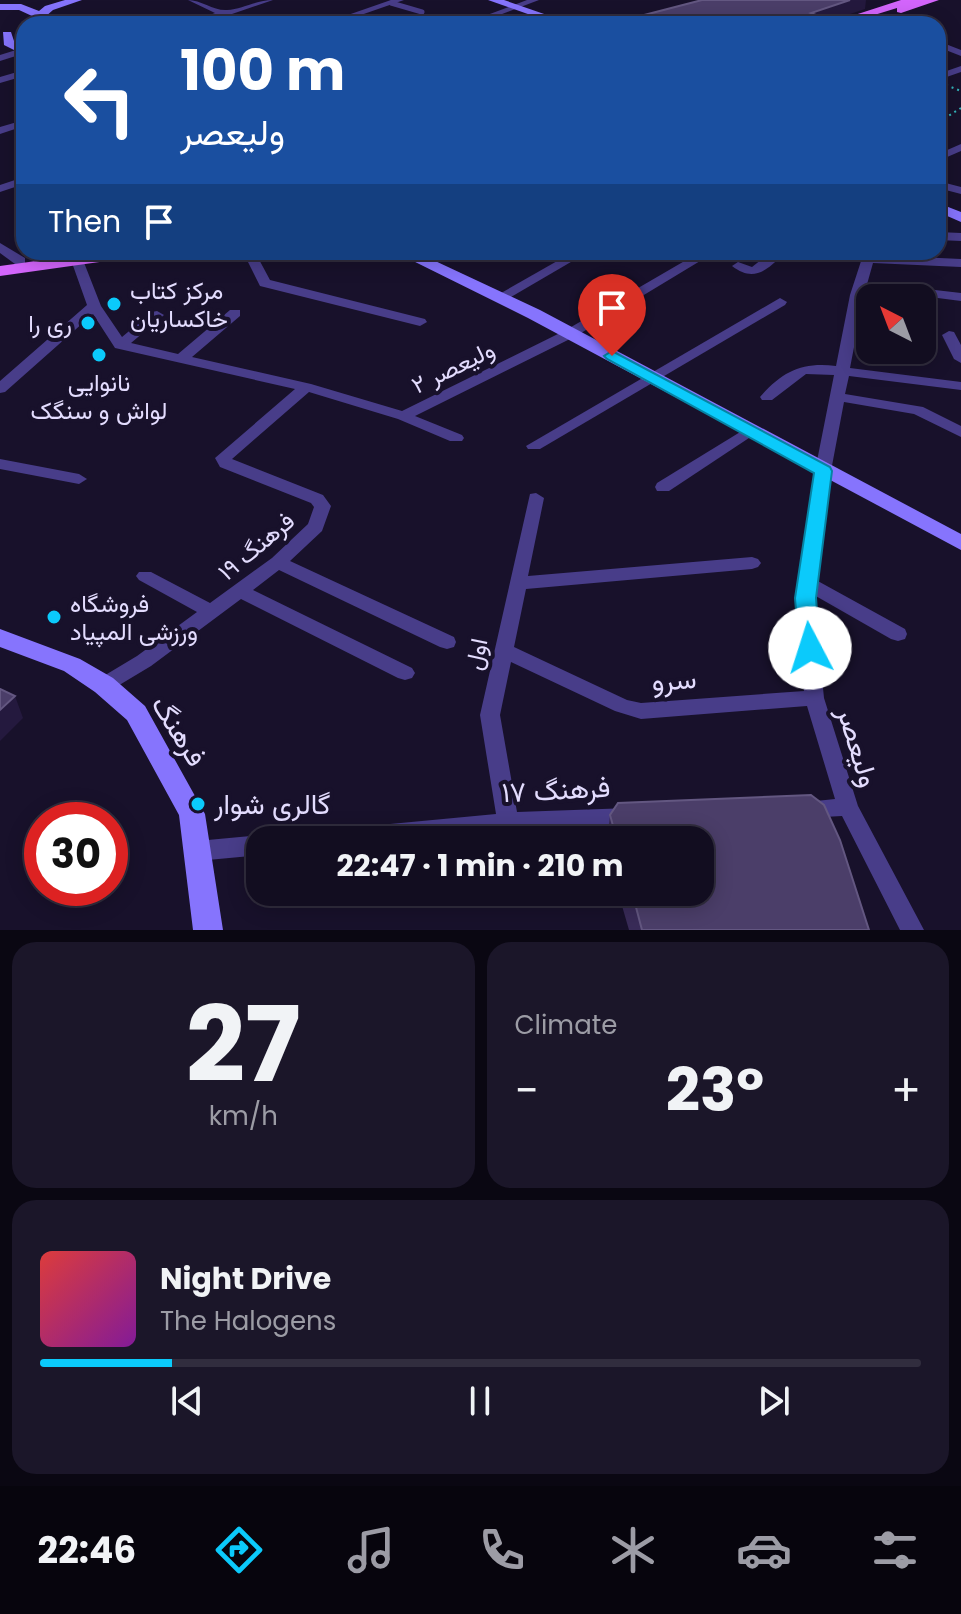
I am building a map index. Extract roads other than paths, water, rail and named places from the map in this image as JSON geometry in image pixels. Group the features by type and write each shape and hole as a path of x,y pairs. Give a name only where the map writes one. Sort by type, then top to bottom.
{"main road":[{"path":"0,7 21,7 56,0"},
{"path":"38,16 49,8 77,0"},
{"path":"493,0 543,16"},
{"path":"859,16 912,0"},
{"path":"887,16 934,0"},
{"path":"21,7 31,16"},
{"path":"0,264 32,260"},
{"path":"0,271 57,260"},
{"path":"420,260 571,333 961,543"},
{"name":"فرهنگ","path":"0,638 72,665 104,685 136,713 192,814 208,930"}],"street":[{"path":"192,0 229,16"},
{"path":"217,16 269,0"},
{"path":"490,16 535,0"},
{"path":"351,16 396,2"},
{"path":"79,260 94,306 120,345 157,315"},
{"path":"253,260 265,283 420,322"},
{"path":"501,297 568,260"},
{"name":"ولیعصر ٢","path":"120,345 306,387 403,416 571,333 695,260"},
{"path":"738,266 753,272 769,260"},
{"name":"ولیعصر","path":"868,260 857,295 823,471 805,598 814,698 848,807 912,930"},
{"path":"922,260 961,263"},
{"path":"936,294 961,297"},
{"path":"534,446 780,302"},
{"path":"0,389 94,306"},
{"path":"181,359 235,313"},
{"path":"949,335 961,359"},
{"path":"767,397 802,370 816,368 961,386"},
{"name":"فرهنگ ۱۹","path":"104,685 212,612 278,562 316,527 323,506 317,499 226,463 223,458 306,387"},
{"path":"838,397 918,410 961,432"},
{"path":"403,416 456,438"},
{"path":"663,487 750,431"},
{"path":"0,464 79,479"},
{"name":"اول","path":"508,822 490,715 536,498"},
{"path":"278,562 447,642"},
{"path":"518,583 752,563"},
{"path":"145,576 212,612"},
{"path":"808,583 898,634"},
{"path":"240,591 405,673"},
{"name":"سرو","path":"504,650 622,706 641,711 814,698"},
{"path":"786,810 848,807"},
{"name":"فرهنگ ۱۷","path":"465,826 647,816"},
{"path":"197,851 246,846"}],"lane":[{"path":"396,2 422,12"}],"place":[{"name":"مرکز کتاب خاکساریان","path":"114,304"},
{"name":"ری را","path":"88,323"},
{"name":"نانوایی لواش و سنگک","path":"99,355"},
{"name":"فروشگاه ورزشی المپیاد","path":"54,617"},
{"name":"گالری شوار","path":"198,804"}]}
